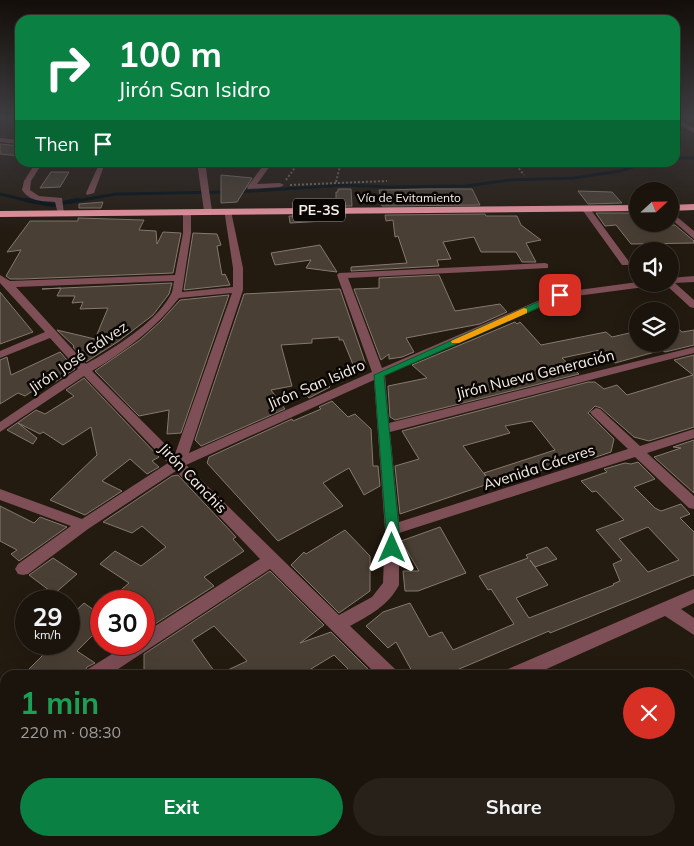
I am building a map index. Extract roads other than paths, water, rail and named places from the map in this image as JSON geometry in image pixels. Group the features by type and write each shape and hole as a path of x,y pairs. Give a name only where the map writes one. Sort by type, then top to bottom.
{"highway":[{"name":"Vía de Evitamiento","path":"0,214 61,207 187,212 629,208"},
{"path":"679,208 694,207"}],"street":[{"path":"36,167 26,181 26,189 29,194 36,198 53,198 61,207"},
{"path":"90,193 100,167"},
{"path":"202,167 208,211"},
{"path":"266,167 251,187 280,185"},
{"path":"585,208 625,263"},
{"path":"179,463 238,290 238,268 227,211"},
{"path":"187,212 187,233 176,296 238,290"},
{"path":"679,222 694,236"},
{"path":"338,625 378,602 391,585 392,530 379,375 342,275 545,266"},
{"path":"2,280 178,278"},
{"path":"679,280 694,278"},
{"name":"Jirón Canchis","path":"2,280 86,370 179,463 271,560 384,670"},
{"name":"Jirón San Isidro","path":"23,569 83,525 179,463 238,434 379,375 560,295 629,286"},
{"path":"679,291 694,305"},
{"name":"Jirón José Gálvez","path":"0,428 118,350 146,328 176,296"},
{"path":"0,355 52,333"},
{"name":"Jirón Nueva Generación","path":"384,429 694,350"},
{"path":"596,412 694,504"},
{"name":"Avenida Cáceres","path":"392,530 694,433"},
{"path":"0,494 83,525"},
{"path":"155,635 271,560"},
{"path":"527,670 694,596"},
{"path":"667,608 694,628"},
{"path":"102,670 125,655"}],"waterway":[{"path":"680,158 694,158"},
{"path":"238,192 344,185 387,187 466,186 510,180 573,178 620,171 632,167"},
{"path":"71,202 116,194 227,192"},
{"path":"0,194 33,202"},
{"path":"26,200 52,205 78,200"}]}
